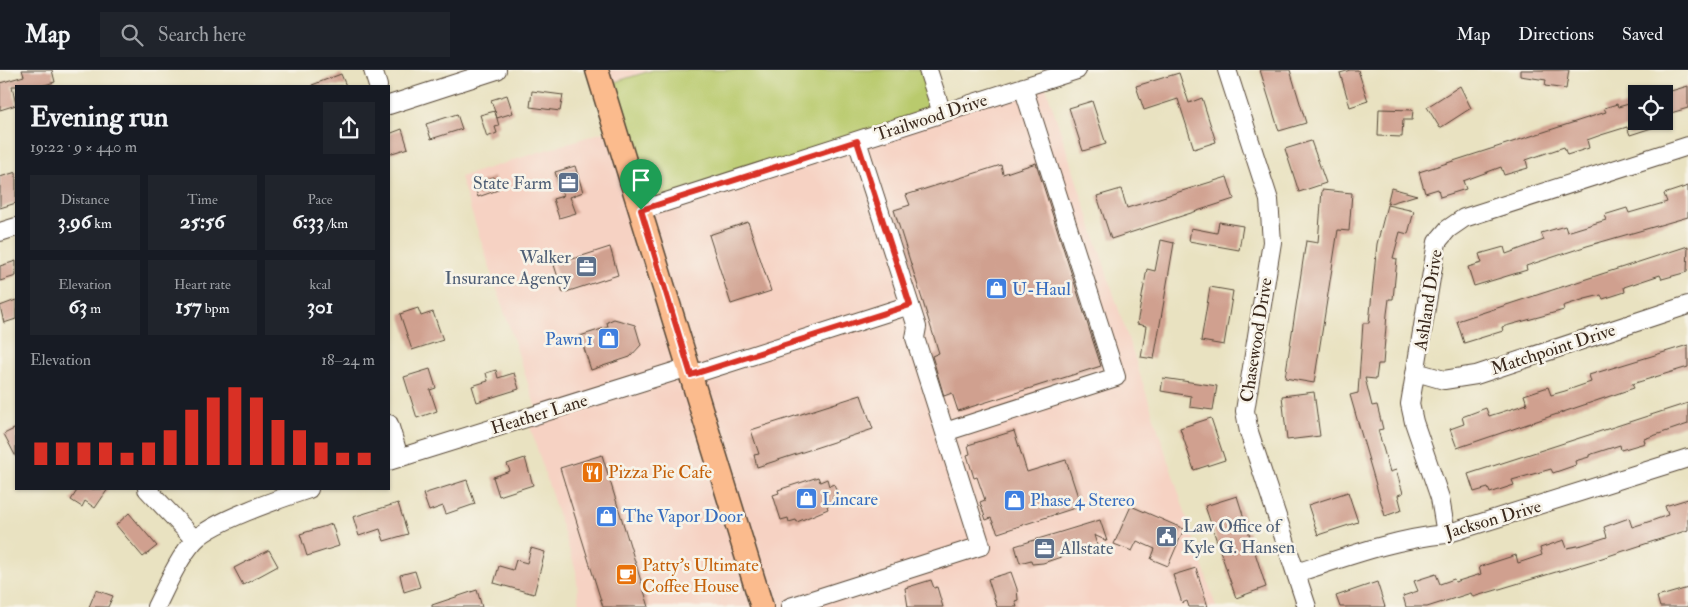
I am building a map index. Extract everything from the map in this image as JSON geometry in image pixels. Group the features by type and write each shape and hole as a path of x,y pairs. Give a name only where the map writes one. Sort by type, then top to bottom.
{"main road":[{"path":"597,70 762,607"}],"street":[{"path":"373,70 378,85"},
{"path":"390,105 497,70"},
{"path":"928,70 942,113"},
{"name":"Trailwood Drive","path":"641,210 1077,70"},
{"name":"Chasewood Drive","path":"1227,70 1269,200 1272,222 1272,242 1245,411 1248,432 1307,607"},
{"path":"945,432 1116,377 1023,87"},
{"path":"790,607 981,546 915,338 917,328 910,305 857,141"},
{"name":"Ashland Drive","path":"1446,534 1440,498 1410,404 1437,242 1448,229 1464,218 1688,146"},
{"path":"0,232 15,227"},
{"name":"Heather Lane","path":"394,459 910,305"},
{"name":"Matchpoint Drive","path":"1416,372 1444,380 1476,374 1688,305"},
{"path":"390,431 394,459"},
{"name":"Jackson Drive","path":"1296,573 1388,543 1446,534 1688,458"},
{"path":"148,490 195,540"},
{"path":"156,607 172,575 195,540 218,526 261,506 306,490"}],"shaded area":[{"path":"597,70 653,70 602,86"},
{"path":"1044,81 1216,607 579,607 576,571 527,417 538,414 460,177 616,128 641,209"}],"green space":[{"path":"653,70 928,70 942,113 641,210 602,86"}],"building":[{"path":"22,70 52,70 55,82 44,85 12,86 15,105 0,110 0,83 24,76"},
{"path":"1260,70 1290,70 1306,123 1279,131"},
{"path":"1358,70 1368,101 1350,107 1340,73"},
{"path":"1520,70 1569,70 1566,89 1545,86 1546,80 1520,76"},
{"path":"1179,73 1189,103 1202,98 1216,142 1194,149 1178,99 1144,110 1136,86"},
{"path":"341,74 346,85 312,85"},
{"path":"1460,86 1471,108 1440,128 1427,107"},
{"path":"1688,86 1688,108 1673,112 1673,90"},
{"path":"532,91 563,95 560,111 530,107"},
{"path":"507,95 513,113 497,118 491,100"},
{"path":"1092,101 1106,144 1083,151 1069,108"},
{"path":"1617,104 1618,107 1628,104 1628,130 1627,127 1587,140 1589,148 1567,155 1564,147 1526,160 1528,168 1504,175 1501,167 1463,181 1466,189 1440,197 1438,189 1425,193 1419,172 1606,112 1604,108"},
{"path":"1379,109 1413,110 1412,120 1403,120 1402,137 1378,136"},
{"path":"495,111 499,126 495,127 497,133 487,137 480,115"},
{"path":"457,114 462,129 431,139 426,124"},
{"path":"402,129 408,148 390,154 390,134"},
{"path":"1628,130 1645,130 1630,135"},
{"path":"1311,141 1326,183 1299,192 1285,149"},
{"path":"1036,163 1101,366 958,411 952,393 944,396 932,356 939,353 894,210 910,205 906,195 1001,165 1003,174"},
{"path":"575,166 583,192 570,197 576,213 559,218 553,199 563,196 555,172"},
{"path":"15,172 15,203 0,208 0,177"},
{"path":"494,177 498,190 478,197 474,184"},
{"path":"1227,177 1234,199 1111,239 1097,196 1121,189 1127,208"},
{"path":"1688,186 1688,217 1587,246 1526,266 1527,270 1474,286 1468,267 1482,263 1479,254 1504,247 1506,254 1544,240 1541,233 1565,226 1567,232 1606,220 1604,215 1627,208 1629,213 1667,202 1664,194"},
{"path":"1391,188 1417,195 1387,204"},
{"path":"1322,190 1352,193 1349,231 1338,230 1314,383 1285,378 1306,241 1318,243"},
{"path":"1387,205 1414,211 1408,234 1400,232 1393,258 1397,259 1393,299 1389,299 1387,314 1383,364 1378,364 1376,379 1365,378 1372,406 1377,405 1383,429 1378,430 1390,472 1396,470 1403,493 1398,495 1402,510 1385,516 1350,395 1358,393 1363,323 1369,323 1377,244"},
{"path":"748,222 771,291 731,304 709,235"},
{"path":"1219,222 1243,226 1239,250 1189,241 1191,228 1217,233"},
{"path":"1161,240 1174,243 1154,359 1141,357 1146,326 1137,324 1147,269 1155,271"},
{"path":"1688,246 1687,272 1662,279 1660,275 1624,287 1625,292 1603,299 1601,295 1585,299 1563,306 1564,310 1502,327 1503,331 1464,343 1457,321"},
{"path":"610,247 618,275 563,293 554,265"},
{"path":"15,261 15,276 0,281 0,266"},
{"path":"1210,287 1233,291 1224,345 1201,341"},
{"path":"15,300 15,319 4,323 0,306"},
{"path":"418,308 421,316 433,312 443,340 412,350 400,314"},
{"path":"614,319 635,325 641,345 630,357 591,370 580,336 608,327 607,322"},
{"path":"1688,345 1688,367 1632,384 1634,388 1457,448 1450,429 1464,424 1462,417 1486,408 1489,416 1502,412 1527,404 1524,395 1548,387 1551,395 1565,391 1591,382 1589,375"},
{"path":"430,369 436,388 430,390 437,411 417,418 404,377"},
{"path":"496,370 498,378 514,373 519,389 477,402 472,386 488,381 486,373"},
{"path":"1163,378 1217,386 1213,410 1190,407 1191,396 1161,391"},
{"path":"1314,392 1320,436 1287,440 1282,396"},
{"path":"861,395 873,429 757,467 754,455 759,454 751,430"},
{"path":"1688,403 1688,424 1644,439 1645,443 1621,450 1620,445 1589,455 1589,457 1575,461 1576,465 1553,473 1551,469 1512,480 1514,485 1490,493 1488,488 1474,492 1468,474"},
{"path":"1211,418 1225,460 1194,470 1180,428"},
{"path":"15,428 15,455 4,434"},
{"path":"1014,431 1027,472 1066,460 1081,506 998,533 991,518 986,520 980,502 985,500 977,477 974,478 967,455 970,454 968,445"},
{"path":"602,455 649,607 603,607 560,468"},
{"path":"525,458 533,485 499,496 493,477 510,471 507,464"},
{"path":"818,477 820,482 827,479 829,486 834,484 838,495 832,497 834,503 827,506 828,509 797,522 796,520 789,522 788,518 781,520 773,495 779,493 778,490"},
{"path":"467,480 475,504 446,514 443,506 429,511 423,494"},
{"path":"77,490 107,490 95,508 85,501 82,507 71,500"},
{"path":"1348,492 1358,522 1318,535 1308,505"},
{"path":"1237,496 1266,587 1236,598 1205,506"},
{"path":"1688,499 1688,530 1473,597 1471,593 1427,607 1406,607 1403,596 1418,591 1414,581 1436,574 1440,584 1454,579 1455,582 1481,574 1479,567 1516,555 1518,563 1542,555 1540,548 1564,540 1567,548 1582,545 1607,537 1604,527 1629,518 1632,527 1654,520 1668,515 1665,506"},
{"path":"398,503 408,534 384,541 380,529 359,536 353,517"},
{"path":"1131,506 1184,529 1168,566 1151,559 1155,549 1137,541 1132,551 1114,544"},
{"path":"129,513 157,546 143,557 116,525"},
{"path":"1100,520 1107,541 1094,535 1097,545 1043,563 1032,564 1031,560 1020,563 1015,546"},
{"path":"332,524 339,546 307,556 300,534"},
{"path":"531,548 545,552 534,594 494,583 499,566 513,570 516,560 527,563"},
{"path":"269,550 278,566 243,585 234,568"},
{"path":"1196,568 1208,607 1189,607 1187,601 1182,603 1173,575"},
{"path":"415,571 420,587 404,592 400,575"},
{"path":"1011,572 1017,589 1018,600 1015,601 1017,607 997,607 988,579"},
{"path":"931,580 934,588 937,587 943,607 908,607 905,588"},
{"path":"1377,582 1385,607 1340,607 1336,596"},
{"path":"1688,588 1688,607 1660,607 1657,597"},
{"path":"96,590 113,596 108,607 89,607"},
{"path":"477,590 482,607 432,607 432,605"}],"place":[{"name":"State Farm","path":"568,183"},
{"name":"Walker Insurance Agency","path":"587,267"},
{"name":"U-Haul","path":"996,289"},
{"name":"Pawn 1","path":"609,339"},
{"name":"Pizza Pie Cafe","path":"592,472"},
{"name":"Lincare","path":"806,499"},
{"name":"Phase 4 Stereo","path":"1014,500"},
{"name":"The Vapor Door","path":"607,516"},
{"name":"Law Office of Kyle G. Hansen","path":"1167,536"},
{"name":"Allstate","path":"1044,548"},
{"name":"Patty's Ultimate Coffee House","path":"626,575"}],"route":[{"path":"857,141 910,305 691,375 641,210 857,141"}]}
